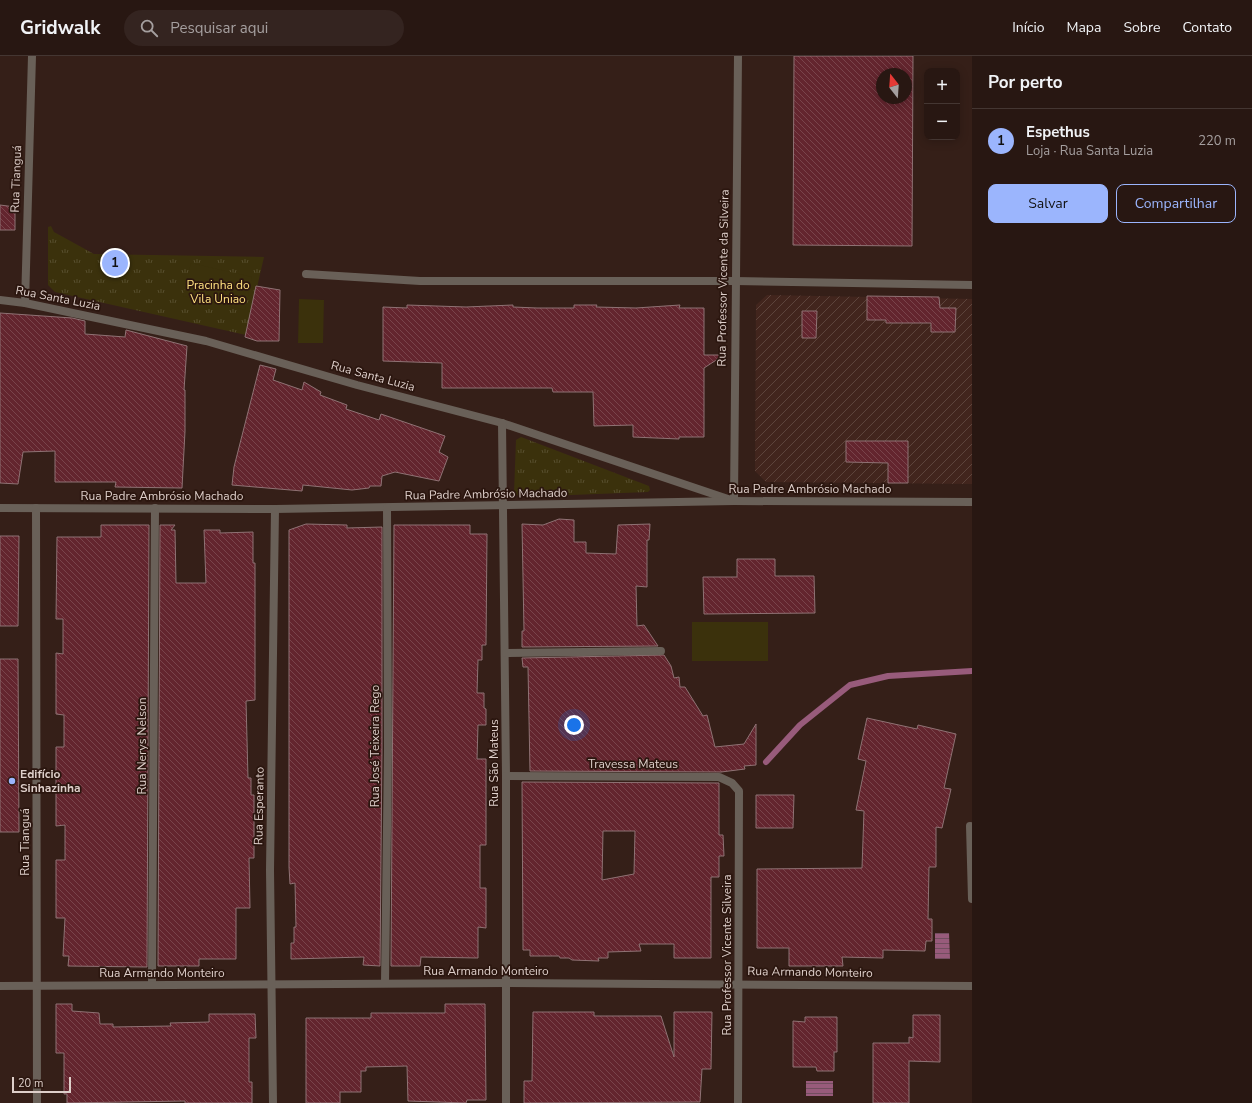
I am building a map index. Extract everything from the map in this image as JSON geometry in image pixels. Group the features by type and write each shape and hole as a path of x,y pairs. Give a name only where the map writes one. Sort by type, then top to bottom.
{"street":[{"name":"Rua Tianguá","path":"25,303 32,56"},
{"name":"Rua Professor Vicente da Silveira","path":"734,501 738,56"},
{"path":"306,274 420,281 735,281 972,285"},
{"name":"Rua Santa Luzia","path":"0,300 25,303 206,341 357,385 502,423 734,501"},
{"name":"Rua São Mateus","path":"502,423 506,654 506,1103"},
{"name":"Rua Padre Ambrósio Machado","path":"0,508 275,509 734,501 972,502"},
{"name":"Rua Tianguá","path":"36,508 37,1103"},
{"name":"Rua Nerys Nelson","path":"152,983 155,508"},
{"name":"Rua José Teixeira Rego","path":"385,983 388,749 387,508"},
{"name":"Rua Esperanto","path":"273,1103 273,985 270,870 275,509"},
{"path":"506,654 661,651"},
{"name":"Travessa Mateus","path":"506,776 719,777 732,783 739,791 740,807"},
{"name":"Rua Professor Vicente Silveira","path":"738,1103 740,807"},
{"path":"970,826 972,899"},
{"name":"Rua Armando Monteiro","path":"0,986 152,983 273,985 385,983 739,983 972,986"}],"shaded area":[{"path":"767,295 972,299 972,484 766,482 755,471 756,305"},
{"path":"935,933 949,933 950,959 935,959"},
{"path":"806,1081 833,1081 833,1096 806,1096"}],"green space":[{"name":"Pracinha do Vila Uniao","path":"51,226 54,232 94,254 264,257 246,335 55,292 48,285 48,227"},
{"path":"191,263 252,277 245,310 183,296"},
{"path":"299,299 324,300 323,343 298,343"},
{"path":"521,437 649,486 650,490 648,492 520,497 514,493 516,440"},
{"path":"692,622 768,622 768,661 692,661"}],"building":[{"path":"794,56 913,56 912,246 793,245"},
{"path":"0,205 15,207 15,230 0,230"},
{"path":"256,286 280,290 279,341 257,341 245,337"},
{"path":"867,296 939,297 940,308 956,308 955,332 931,332 931,323 886,323 886,320 867,320"},
{"path":"407,305 466,307 513,305 513,307 574,308 574,305 597,305 596,307 636,308 680,305 679,308 704,308 704,355 724,355 704,368 704,437 679,437 679,439 633,437 633,425 594,426 593,392 553,392 552,388 442,388 442,363 383,361 383,307 407,308"},
{"path":"802,311 817,311 816,338 802,338"},
{"path":"0,313 72,318 85,321 85,334 125,337 126,330 187,346 184,390 185,431 182,488 115,487 116,482 55,482 55,451 23,452 18,484 0,483"},
{"path":"260,365 276,369 273,380 302,390 304,382 321,392 320,395 347,405 346,409 379,420 381,414 445,436 439,452 448,457 439,481 395,472 382,476 381,486 370,486 369,488 352,490 303,485 302,491 232,485 234,467"},
{"path":"846,441 908,441 908,483 888,483 888,463 846,462"},
{"path":"559,519 574,520 574,542 586,542 586,553 616,554 618,525 650,524 649,540 647,540 647,587 636,586 637,626 644,625 658,646 522,647 522,631 524,631 522,524 543,525"},
{"path":"306,524 347,525 347,528 382,527 380,966 363,965 364,957 291,959 291,943 294,943 294,927 296,927 295,883 290,884 289,867 289,530"},
{"path":"101,525 149,525 147,967 68,966 69,956 63,956 65,918 56,918 56,860 65,860 65,825 56,826 56,747 64,747 64,715 56,714 56,653 63,654 63,619 56,619 57,537 101,537"},
{"path":"160,525 175,525 171,530 175,530 176,583 206,583 204,530 220,530 220,533 253,532 253,563 255,563 255,700 246,701 248,778 251,778 251,795 254,795 254,858 249,858 250,908 236,908 236,959 199,959 199,966 158,966"},
{"path":"394,525 470,525 470,534 487,534 486,645 482,645 482,660 478,660 477,693 484,693 484,708 486,709 486,725 478,725 477,759 486,759 486,845 480,845 480,888 486,888 486,928 478,927 478,958 421,957 420,966 391,966"},
{"path":"0,536 19,536 18,626 0,626"},
{"path":"737,559 775,559 775,576 814,576 815,613 704,614 703,577 737,577"},
{"path":"664,655 671,666 674,678 679,677 680,687 685,687 703,716 707,715 715,747 744,744 756,724 756,765 744,766 745,769 721,772 530,771 528,667 523,667 522,658"},
{"path":"0,659 18,659 19,832 0,832"},
{"path":"867,718 917,729 918,725 956,734 944,788 951,789 942,828 936,827 936,867 929,867 928,919 932,919 932,941 926,941 925,951 883,950 883,958 842,957 843,966 789,966 789,948 757,948 757,869 862,868 864,811 856,810 866,761 858,759"},
{"path":"522,782 719,783 719,835 723,835 724,856 719,856 719,877 711,877 711,958 674,958 674,944 639,944 641,951 608,952 608,958 598,958 599,961 572,960 569,958 560,958 559,956 530,956 530,950 523,950","holes":["603,831 635,831 634,874 602,880"]},
{"path":"756,795 794,795 793,828 756,828"},
{"path":"56,1004 72,1004 72,1011 99,1013 100,1024 113,1024 113,1027 171,1026 170,1023 209,1022 209,1014 255,1014 256,1038 249,1038 249,1082 252,1082 252,1103 185,1103 185,1101 67,1103 67,1094 64,1094 64,1053 56,1053"},
{"path":"445,1004 485,1004 486,1100 467,1100 466,1103 408,1101 407,1066 366,1067 366,1071 361,1071 361,1092 340,1092 340,1103 306,1103 306,1018 371,1018 371,1013 445,1013"},
{"path":"533,1012 594,1012 594,1016 661,1016 674,1057 674,1012 712,1012 711,1069 702,1069 700,1102 524,1103 524,1081 532,1081"},
{"path":"913,1015 940,1015 940,1062 909,1061 909,1103 873,1103 873,1043 909,1043 909,1037 913,1038"},
{"path":"805,1017 837,1017 837,1052 834,1052 834,1071 817,1071 816,1067 793,1067 793,1021 805,1022"}],"waterway":[{"path":"766,762 800,725 850,685 888,676 972,671"}],"place":[{"name":"Espethus","path":"115,263"},
{"name":"Edifício Sinhazinha","path":"12,781"}]}
